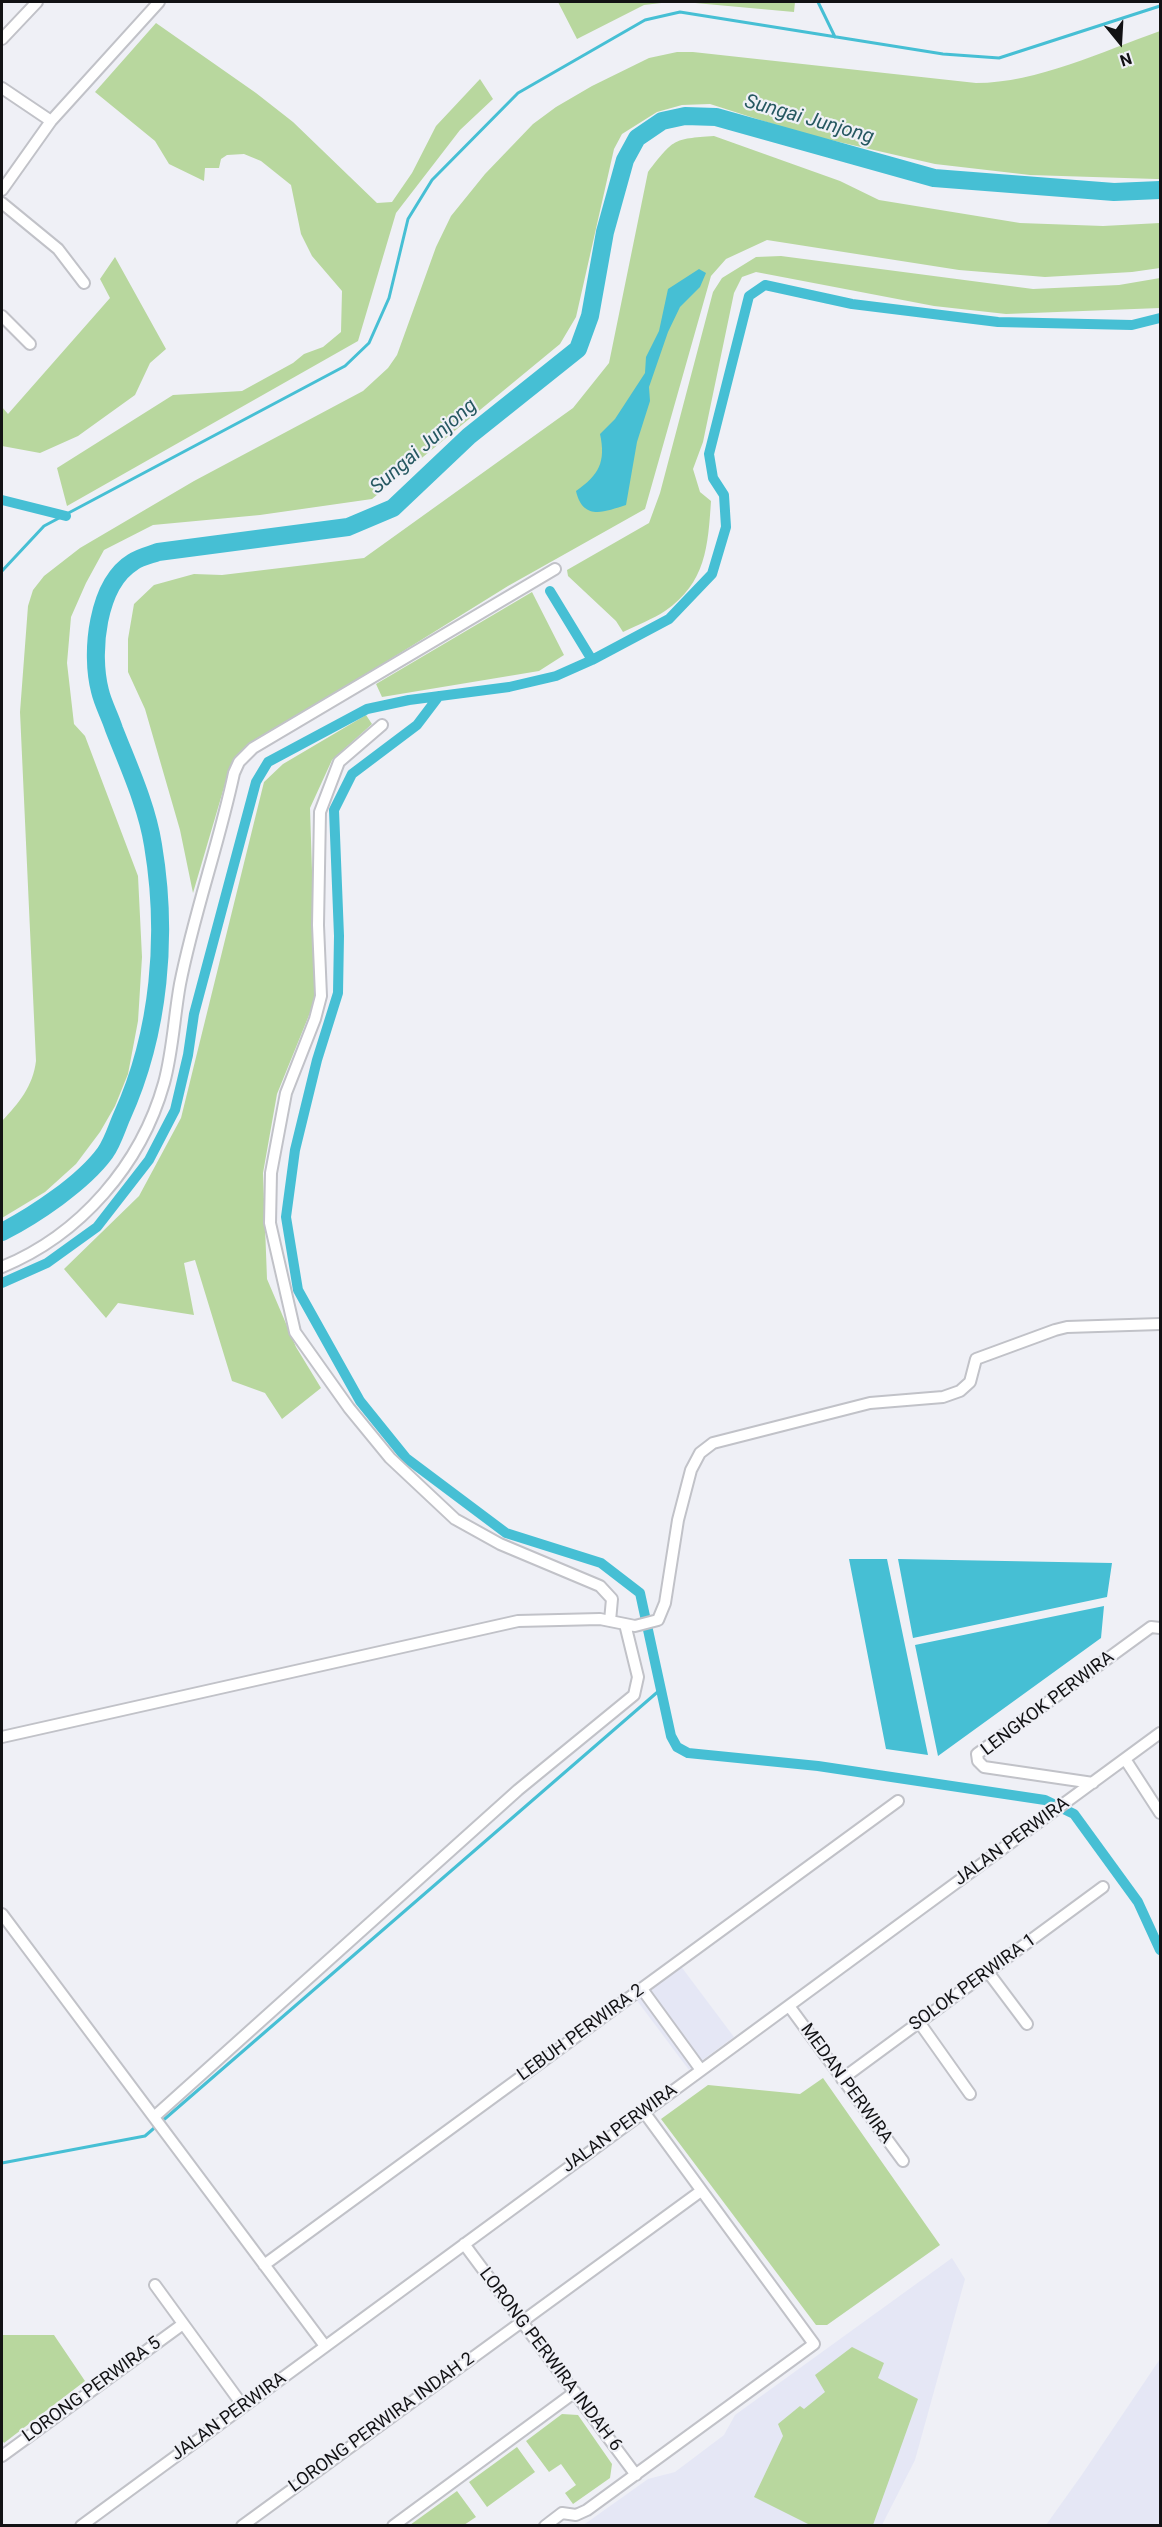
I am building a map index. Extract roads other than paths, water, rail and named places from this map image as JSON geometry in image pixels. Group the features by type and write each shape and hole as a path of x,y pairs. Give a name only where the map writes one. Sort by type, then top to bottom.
{"street":[{"path":"2,39 37,2"},
{"path":"2,190 51,121 153,4"},
{"path":"2,88 51,121"},
{"path":"2,203 58,249 84,284"},
{"path":"2,316 30,344"},
{"path":"2,1267 50,1243 83,1215 110,1185 133,1154 152,1119 172,1046 180,984 234,773 239,762 253,748 555,569"},
{"path":"382,725 339,762 320,812 318,925 321,996 315,1019 286,1093 272,1173 270,1223 295,1332 349,1408 390,1458 456,1519 500,1544 600,1586 612,1599 610,1621"},
{"path":"2,1737 518,1621 600,1619 630,1625 658,1620 665,1603 678,1520 691,1470 700,1454 713,1443 870,1403 944,1397 960,1391 970,1382 976,1359 1055,1330 1067,1327 1161,1324"},
{"path":"155,2118 518,1790 634,1695 638,1677 630,1625"},
{"name":"LENGKOK PERWIRA","path":"1093,1783 984,1767 978,1761 977,1754 1151,1627 1161,1628"},
{"name":"JALAN PERWIRA","path":"81,2526 1161,1734"},
{"path":"1125,1760 1161,1813"},
{"name":"LEBUH PERWIRA 2","path":"264,2265 898,1801"},
{"name":"SOLOK PERWIRA 1","path":"842,2079 1103,1887"},
{"path":"2,1914 325,2346"},
{"path":"988,1972 1027,2024"},
{"path":"642,1989 701,2070"},
{"name":"MEDAN PERWIRA","path":"789,2006 903,2161"},
{"path":"919,2022 970,2094"},
{"path":"545,2526 562,2513 576,2515 587,2510 814,2344 644,2112"},
{"name":"LORONG PERWIRA INDAH 2","path":"242,2526 701,2191"},
{"name":"LORONG PERWIRA INDAH 6","path":"464,2244 636,2475"},
{"path":"155,2285 243,2406"},
{"name":"LORONG PERWIRA 5","path":"2,2456 183,2324"},
{"path":"393,2526 574,2392"}],"water":[{"path":"699,269 706,273 700,287 680,307 668,332 649,387 650,401 637,442 626,505 602,512 589,510 579,501 576,491 590,479 599,467 602,452 600,434 615,419 645,373 646,357 659,331 668,289"},
{"path":"849,1559 887,1559 928,1755 886,1749"},
{"path":"898,1559 1112,1563 1107,1597 913,1638"},
{"path":"1104,1606 1101,1638 938,1756 915,1645"}],"waterway":[{"path":"818,2 835,37"},
{"path":"2,571 44,526 345,366 369,343 389,298 408,219 432,180 518,93 645,20 680,12 943,54 999,58 1160,6"},
{"name":"Sungai Junjong","path":"2,1232 58,1197 84,1176 105,1153 135,1084 152,1017 160,948 158,879 153,845 142,801 103,701 97,675 99,620 111,586 121,572 136,560 158,552 348,527 393,508 469,436 578,349 590,316 605,232 625,160 637,138 662,121 685,116 716,117 934,178 1114,192 1160,190"},
{"path":"2,1283 47,1263 97,1227 149,1160 175,1110 188,1055 194,1014 256,782 268,762 367,709 409,700 509,687 556,676 592,660 669,619 712,574 726,527 724,495 713,478 709,454 749,296 765,285 852,304 998,322 1132,325 1160,318"},
{"path":"2,500 66,516"},
{"path":"550,591 592,660"},
{"path":"439,696 417,725 352,774 334,810 339,936 338,993 317,1060 295,1150 286,1217 298,1290 360,1401 406,1458 506,1533 601,1563 640,1593 671,1736 677,1747 688,1753 818,1766 1045,1800 1074,1814 1138,1902 1160,1950"},
{"path":"2,2163 145,2136 661,1689"}]}
